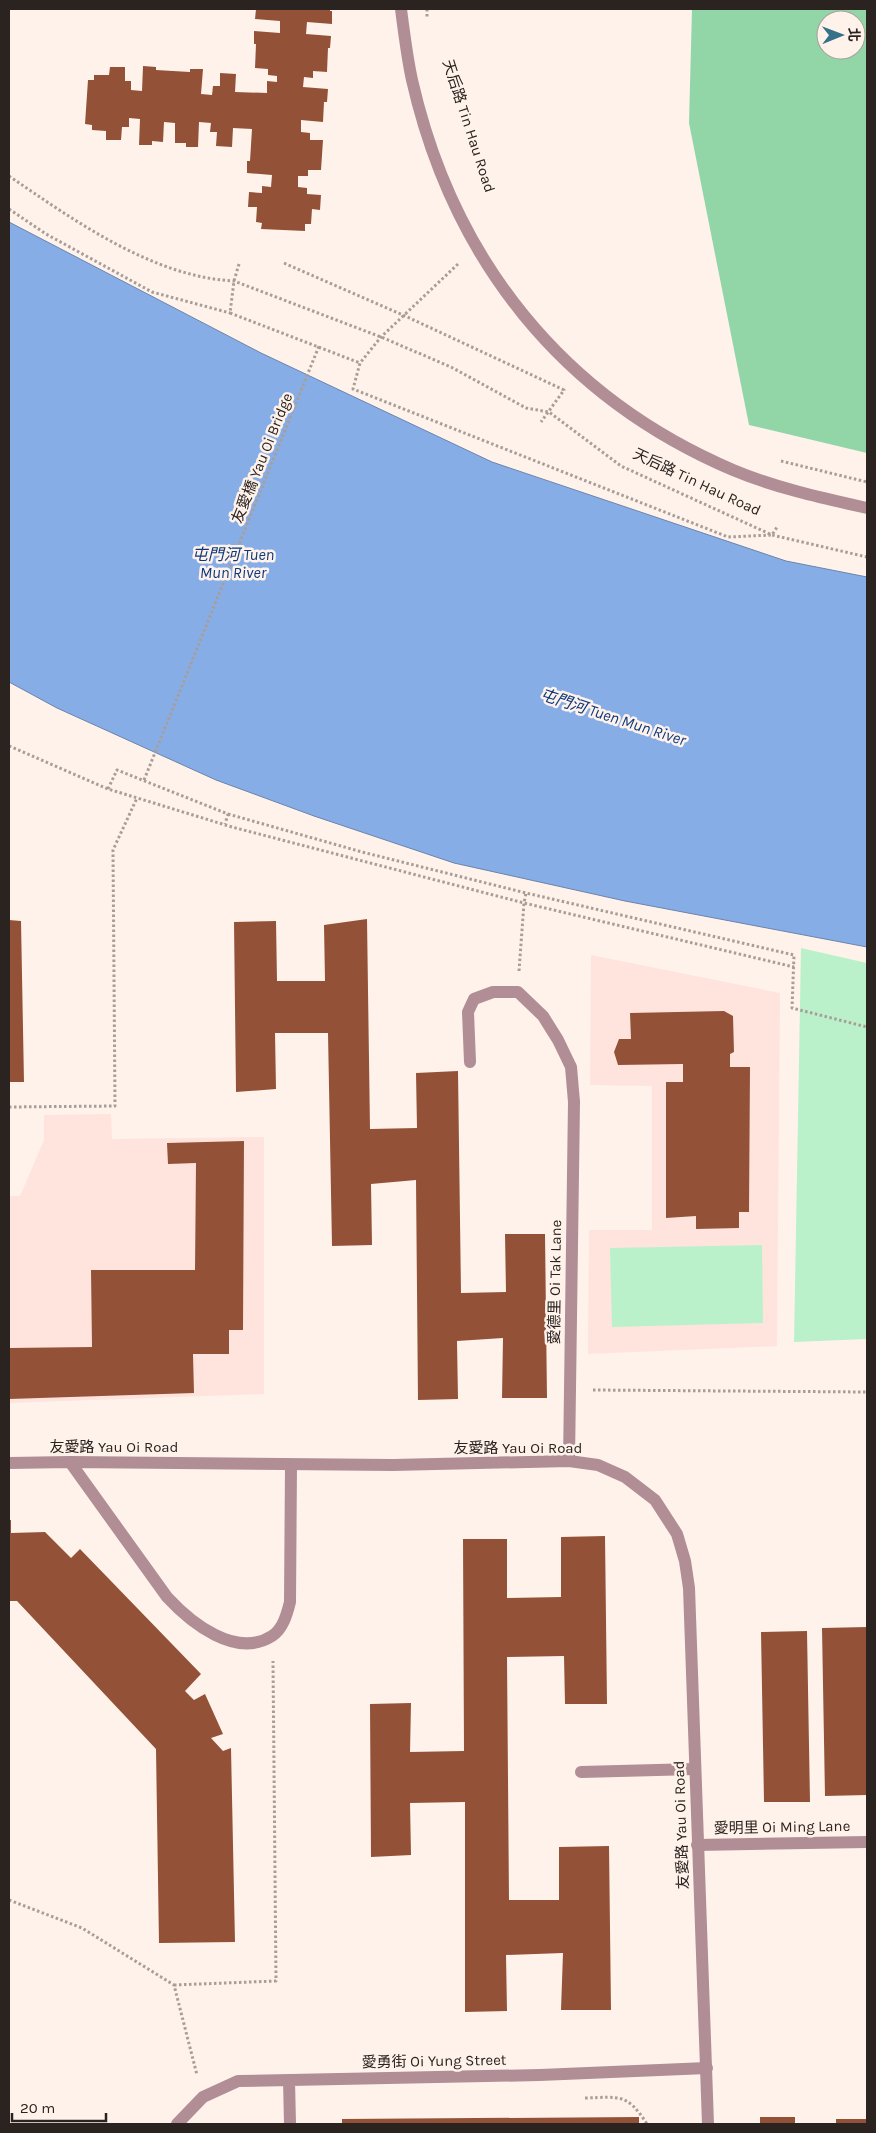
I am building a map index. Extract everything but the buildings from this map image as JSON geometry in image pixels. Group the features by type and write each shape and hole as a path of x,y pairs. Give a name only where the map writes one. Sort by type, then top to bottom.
{"street":[{"name":"天后路 Tin Hau Road","path":"401,9 412,78 430,145 445,185 460,218 497,281 541,336 594,386 625,410 657,432 691,450 734,470 778,486 867,508"},
{"path":"470,1062 468,1012 474,999 493,992 518,992"},
{"name":"愛德里 Oi Tak Lane","path":"518,992 543,1016 558,1040 571,1067 574,1102 569,1461"},
{"name":"友愛路 Yau Oi Road","path":"9,1463 393,1465 569,1461 598,1466 625,1477 655,1500 678,1534 689,1588 708,2124"},
{"path":"70,1462 167,1597 177,1608 207,1630 240,1644 273,1636 284,1622 290,1602 291,1464"},
{"path":"581,1772 695,1769"},
{"name":"愛明里 Oi Ming Lane","path":"698,1845 867,1842"},
{"name":"愛勇街 Oi Yung Street","path":"177,2124 203,2097 238,2081 540,2075 706,2068"},
{"path":"289,2080 290,2124"}],"path":[{"path":"427,9 427,26"},
{"name":"天后路 Tin Hau Road","path":"9,176 71,218 160,266 215,280 234,282 381,337 451,367 526,408 549,412 621,466 772,535 867,557"},
{"path":"9,209 46,234 152,292 239,316 360,363"},
{"path":"284,263 403,315 564,390 541,422"},
{"path":"230,313 234,282 239,264"},
{"path":"458,264 381,337 360,363 353,389 728,538 772,535 777,527"},
{"name":"友愛橋 Yau Oi Bridge","path":"144,780 320,346"},
{"path":"776,460 867,482"},
{"path":"9,746 108,789 232,827 524,903 794,967"},
{"path":"108,789 117,770 228,814 362,852 526,893 794,955 792,1008 867,1027"},
{"path":"9,1108 115,1106 113,850 137,798"},
{"path":"225,824 228,814"},
{"path":"518,992 526,893"},
{"path":"570,1389 867,1392"},
{"path":"9,1900 82,1928 174,1985 276,1981 273,1636"},
{"path":"174,1985 203,2097"},
{"path":"580,2098 620,2097 636,2107 647,2124"}],"shaded area":[{"path":"591,955 780,993 777,1346 588,1354 589,1230 652,1230 652,1086 590,1085"},
{"path":"111,1114 112,1139 264,1137 264,1394 9,1403 9,1196 20,1196 44,1140 44,1115"}],"green space":[{"path":"692,9 867,9 867,453 749,425 689,123"},
{"path":"801,948 867,963 867,1339 794,1342"},
{"path":"762,1245 763,1323 612,1327 610,1248"}],"water":[{"name":"屯門河 Tuen Mun River","path":"9,222 261,353 492,462 786,561 867,577 867,947 625,901 454,863 314,816 216,780 57,708 9,682"}]}
